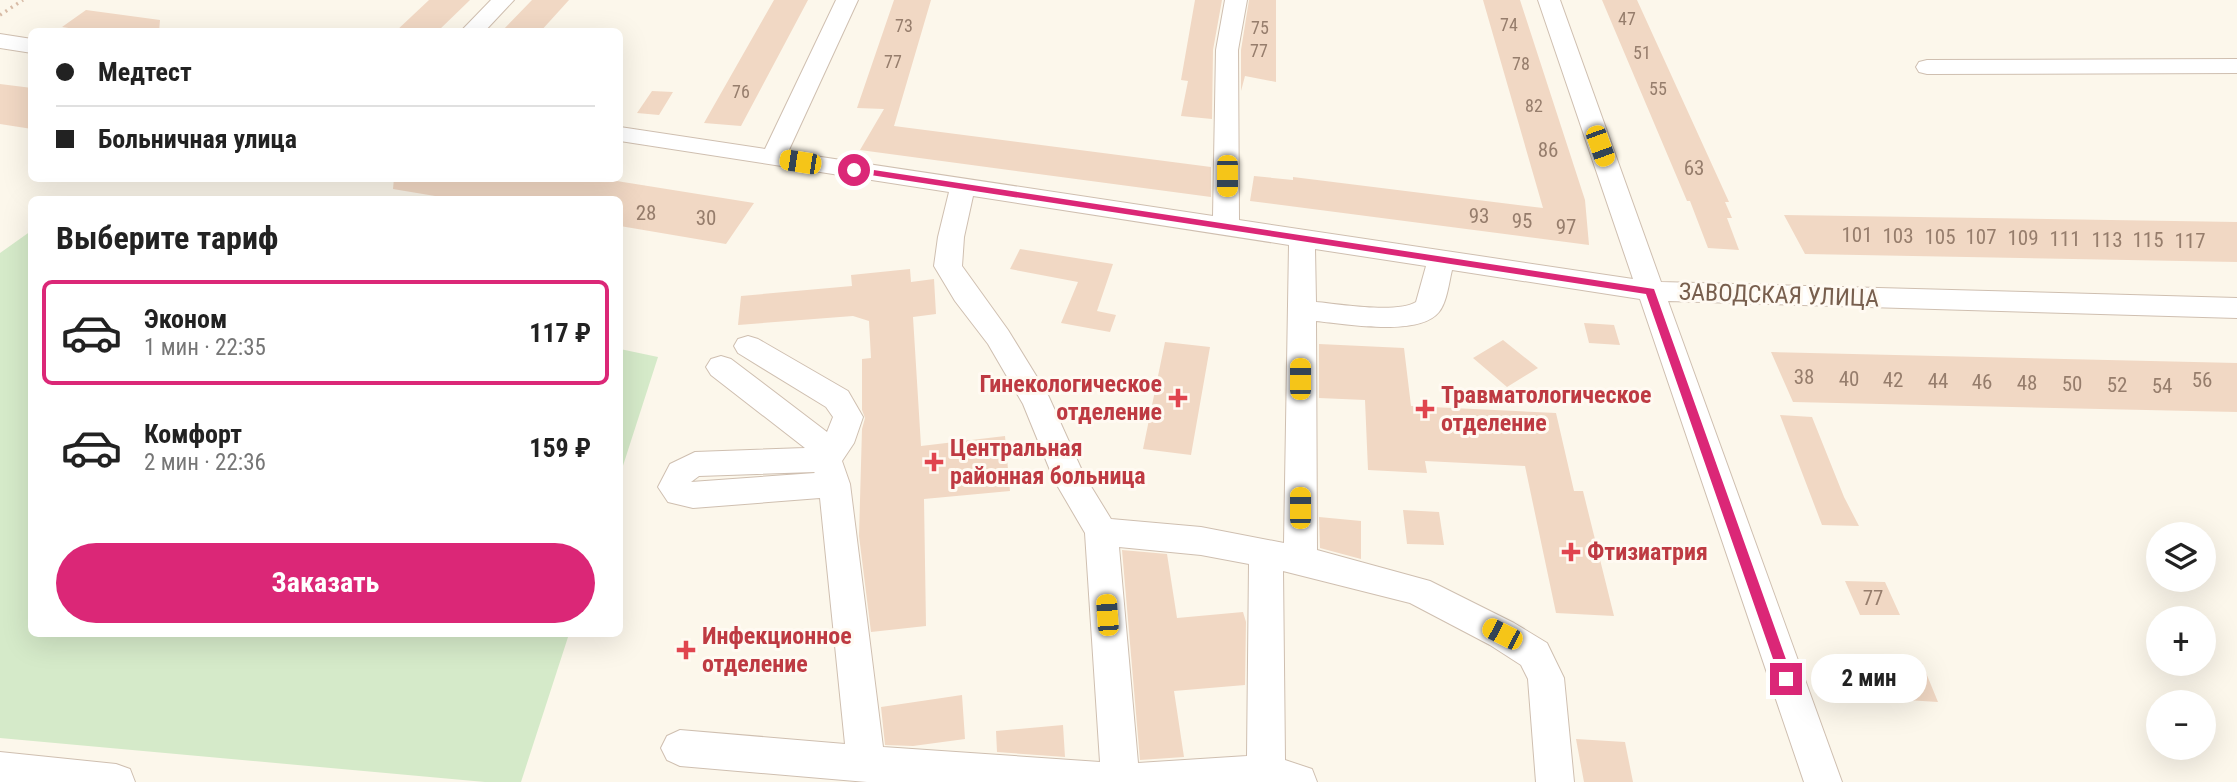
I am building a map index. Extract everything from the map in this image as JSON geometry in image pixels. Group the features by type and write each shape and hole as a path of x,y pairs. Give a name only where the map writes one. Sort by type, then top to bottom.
{"street":[{"path":"475,28 503,0"},
{"path":"773,158 847,0"},
{"path":"1226,226 1227,50 1236,0"},
{"path":"1549,0 1823,782"},
{"path":"0,41 28,45"},
{"path":"1927,67 2237,66"},
{"name":"ЗАВОДСКАЯ УЛИЦА","path":"623,134 1650,291 2237,308"},
{"path":"963,187 951,237 948,266 998,337 1037,403 1070,480 1101,531 1121,782"},
{"path":"680,748 1121,782 1282,777 1283,557 1300,310 1302,238"},
{"path":"1300,310 1359,316 1414,316 1428,307 1442,259"},
{"path":"748,345 837,399 848,417 830,471"},
{"path":"721,367 815,438 830,471 866,764"},
{"path":"1101,531 1200,541 1283,557 1418,591 1502,634 1534,654 1546,678 1555,782"},
{"path":"0,769 116,782"}],"path":[{"path":"0,15 23,0"}],"green space":[{"path":"28,233 28,637 568,637 521,782 485,782 0,738 0,253"},
{"path":"623,350 658,357 623,466"}],"building":[{"path":"429,0 470,0 441,28 399,28"},
{"path":"532,0 569,0 544,28 505,28"},
{"path":"774,0 808,0 741,126 704,123"},
{"path":"894,0 931,0 894,126 1211,167 1211,197 860,150 884,109 857,108"},
{"path":"1195,0 1222,0 1213,50 1212,119 1181,116 1188,81 1181,80"},
{"path":"1249,0 1276,0 1276,82 1245,76 1241,91 1241,50"},
{"path":"1483,0 1520,0 1585,200 1589,245 1250,201 1254,176 1293,180 1293,177 1543,208"},
{"path":"1602,0 1637,0 1729,202 1725,202 1732,218 1727,218 1739,250 1708,248"},
{"path":"86,10 160,20 159,28 62,27"},
{"path":"0,84 28,88 28,128 0,124"},
{"path":"652,91 673,92 659,115 637,113"},
{"path":"394,182 623,182 754,203 726,244 623,227 623,196 435,196 393,189"},
{"path":"1784,215 2237,222 2237,262 1805,254"},
{"path":"1020,249 1113,264 1097,311 1116,315 1110,332 1061,323 1078,282 1010,269"},
{"name":"Центральная районная больница","path":"910,269 911,282 934,279 936,314 913,317 921,446 1005,436 1010,491 924,499 926,626 871,632 859,536 862,429 865,418 862,410 862,359 871,358 869,321 853,316 738,325 741,296 852,286 851,275"},
{"path":"1584,323 1614,325 1620,345 1589,343"},
{"path":"1503,340 1538,368 1507,387 1473,358"},
{"name":"Гинекологическое отделение","path":"1165,342 1210,347 1191,455 1143,449"},
{"name":"Травматологическое отделение","path":"1319,344 1404,348 1411,406 1556,413 1574,491 1583,491 1614,616 1556,613 1525,466 1425,461 1427,473 1368,470 1365,400 1319,398"},
{"path":"1771,352 2237,363 2237,412 1793,402"},
{"path":"1780,415 1812,417 1844,497 1859,526 1822,525"},
{"path":"1403,510 1439,512 1444,545 1407,544"},
{"path":"1319,517 1361,521 1361,559 1320,548"},
{"path":"1122,550 1167,554 1177,618 1243,612 1246,622 1245,685 1174,691 1184,757 1140,760"},
{"path":"1845,581 1885,582 1900,615 1860,615"},
{"path":"1876,660 1922,663 1938,702 1891,699"},
{"path":"962,695 965,739 913,746 885,745 881,707"},
{"path":"1063,725 1065,757 997,752 996,731"},
{"path":"1576,739 1625,742 1633,782 1584,782"}],"place":[{"name":"Гинекологическое отделение","path":"1178,398"},
{"name":"Травматологическое отделение","path":"1425,409"},
{"name":"Центральная районная больница","path":"934,462"},
{"name":"Фтизиатрия","path":"1571,552"},
{"name":"Инфекционное отделение","path":"686,650"}],"route":[{"path":"854,170 1650,291 1786,679"}]}
